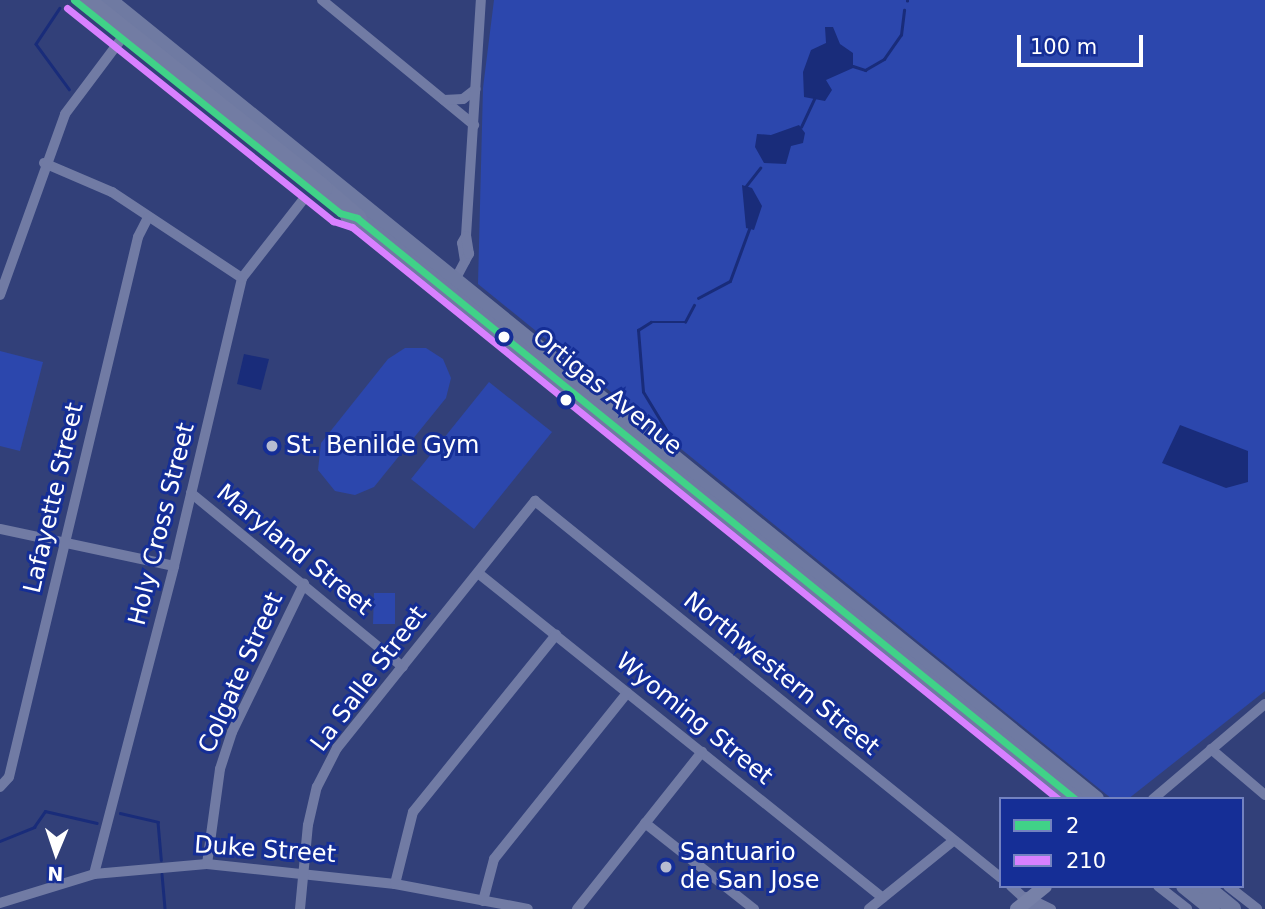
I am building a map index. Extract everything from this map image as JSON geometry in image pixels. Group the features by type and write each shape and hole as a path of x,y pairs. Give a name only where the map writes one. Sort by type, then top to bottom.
{"highway":[{"path":"86,0 357,218"}],"main road":[{"name":"Ortigas Avenue","path":"74,0 340,214 357,218 1073,797"},
{"name":"Ortigas Avenue","path":"109,0 1094,797"},
{"path":"176,82 188,76 190,66"},
{"path":"198,99 196,83 211,83"},
{"path":"1186,888 1212,909"},
{"path":"1207,888 1233,909"}],"street":[{"path":"322,0 474,125"},
{"path":"455,281 470,254 466,236 481,0"},
{"path":"0,295 44,163 65,114 122,38"},
{"path":"444,100 463,99 476,89"},
{"path":"44,163 103,186 242,278"},
{"name":"Holy Cross Street","path":"94,874 174,566 242,278 303,200"},
{"name":"Lafayette Street","path":"0,787 9,777 138,237 148,217"},
{"name":"Maryland Street","path":"191,493 304,583 403,667"},
{"name":"La Salle Street","path":"300,909 317,787 337,748 535,501"},
{"name":"Northwestern Street","path":"535,501 999,876"},
{"path":"0,529 174,566"},
{"name":"Wyoming Street","path":"478,573 883,898"},
{"name":"Colgate Street","path":"207,864 220,769 232,732 304,583"},
{"path":"396,884 413,812 556,635"},
{"path":"483,901 494,859 627,693"},
{"path":"1155,797 1265,704"},
{"path":"1210,749 1265,795"},
{"path":"577,909 702,752"},
{"path":"645,823 754,909"},
{"path":"869,909 954,841"},
{"name":"Duke Street","path":"0,902 94,874 207,864 396,884 528,909"},
{"path":"1013,888 1027,903 1051,909"},
{"path":"1027,903 1043,888"},
{"path":"1161,888 1187,909"},
{"path":"1231,888 1257,909"}],"shaded area":[{"path":"494,0 1265,0 1265,691 1131,797 1110,797 478,284 483,88"},
{"path":"825,27 833,27 840,44 853,53 853,68 826,80 832,90 825,101 804,97 803,72 811,50 826,43"},
{"path":"799,125 805,133 803,143 791,146 786,164 764,163 755,147 757,134 771,135"},
{"path":"742,185 752,188 762,206 754,230 746,228"},
{"path":"405,348 426,348 443,359 451,378 446,398 374,487 355,495 335,491 318,470 321,443 388,359"},
{"path":"0,351 43,362 20,451 0,446"},
{"path":"244,354 269,359 261,390 237,384"},
{"path":"489,382 552,432 474,529 411,479"},
{"path":"1180,425 1248,451 1248,482 1226,488 1162,463"},
{"path":"374,593 395,593 395,624 373,624"}],"waterway":[{"path":"60,8 36,44 69,89"},
{"path":"853,66 865,70 884,59 901,35 904,10"},
{"path":"801,127 814,99"},
{"path":"746,186 760,168"},
{"path":"698,298 730,281 749,229"},
{"path":"666,430 643,392 638,330 651,322 685,322 694,305"},
{"path":"0,841 34,827 45,811 97,823"},
{"path":"120,813 158,822 161,860"},
{"path":"162,874 165,909"}],"transit line":[{"name":"2","path":"74,0 340,213 357,218 1073,797"},
{"name":"210","path":"67,8 333,221 352,227 1056,797"}],"place":[{"name":"St. Benilde Gym","path":"272,446"},
{"name":"Santuario de San Jose","path":"666,867"}]}
